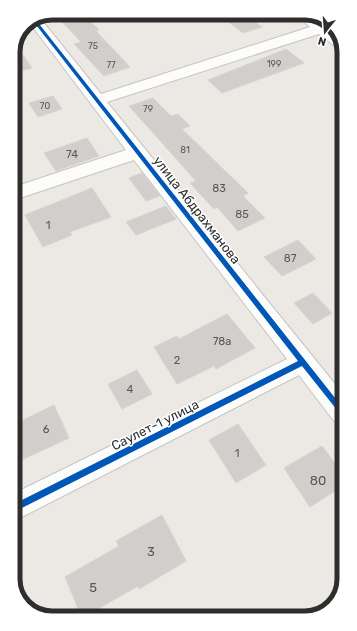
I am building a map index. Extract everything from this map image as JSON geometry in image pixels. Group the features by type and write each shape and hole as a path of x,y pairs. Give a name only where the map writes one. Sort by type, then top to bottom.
{"street":[{"name":"улица Абдрахманова","path":"37,24 337,405"},
{"path":"97,100 325,27"},
{"path":"20,192 138,152"},
{"name":"Саулет-1 улица","path":"20,505 303,362"}],"building":[{"path":"61,20 89,20 99,30 96,31 130,67 104,76 74,44 81,42"},
{"path":"226,20 252,20 262,27 243,33"},
{"path":"286,49 304,63 222,93 208,80"},
{"path":"23,55 32,68 20,71 20,56"},
{"path":"53,96 62,109 38,117 29,103"},
{"path":"153,98 171,116 178,114 190,126 182,129 248,193 243,196 265,218 238,231 217,207 214,209 190,183 196,181 129,106"},
{"path":"87,138 99,156 56,171 44,153"},
{"path":"142,173 160,196 146,201 129,178"},
{"path":"92,188 111,217 70,232 72,235 43,247 25,215"},
{"path":"166,206 176,219 136,235 126,222"},
{"path":"298,240 316,259 282,276 264,257"},
{"path":"313,293 332,313 313,324 294,303"},
{"path":"227,314 255,348 216,369 214,366 177,384 154,347 177,336 179,339"},
{"path":"137,370 152,394 122,409 108,384"},
{"path":"54,405 69,438 20,461 20,422"},
{"path":"238,424 266,465 236,483 209,440"},
{"path":"322,446 337,466 337,490 310,507 284,468"},
{"path":"162,515 186,561 139,589 138,586 94,611 79,611 65,577 119,546 116,541"}],"cycle path":[{"path":"37,24 337,405"},
{"path":"20,505 303,362"}]}
